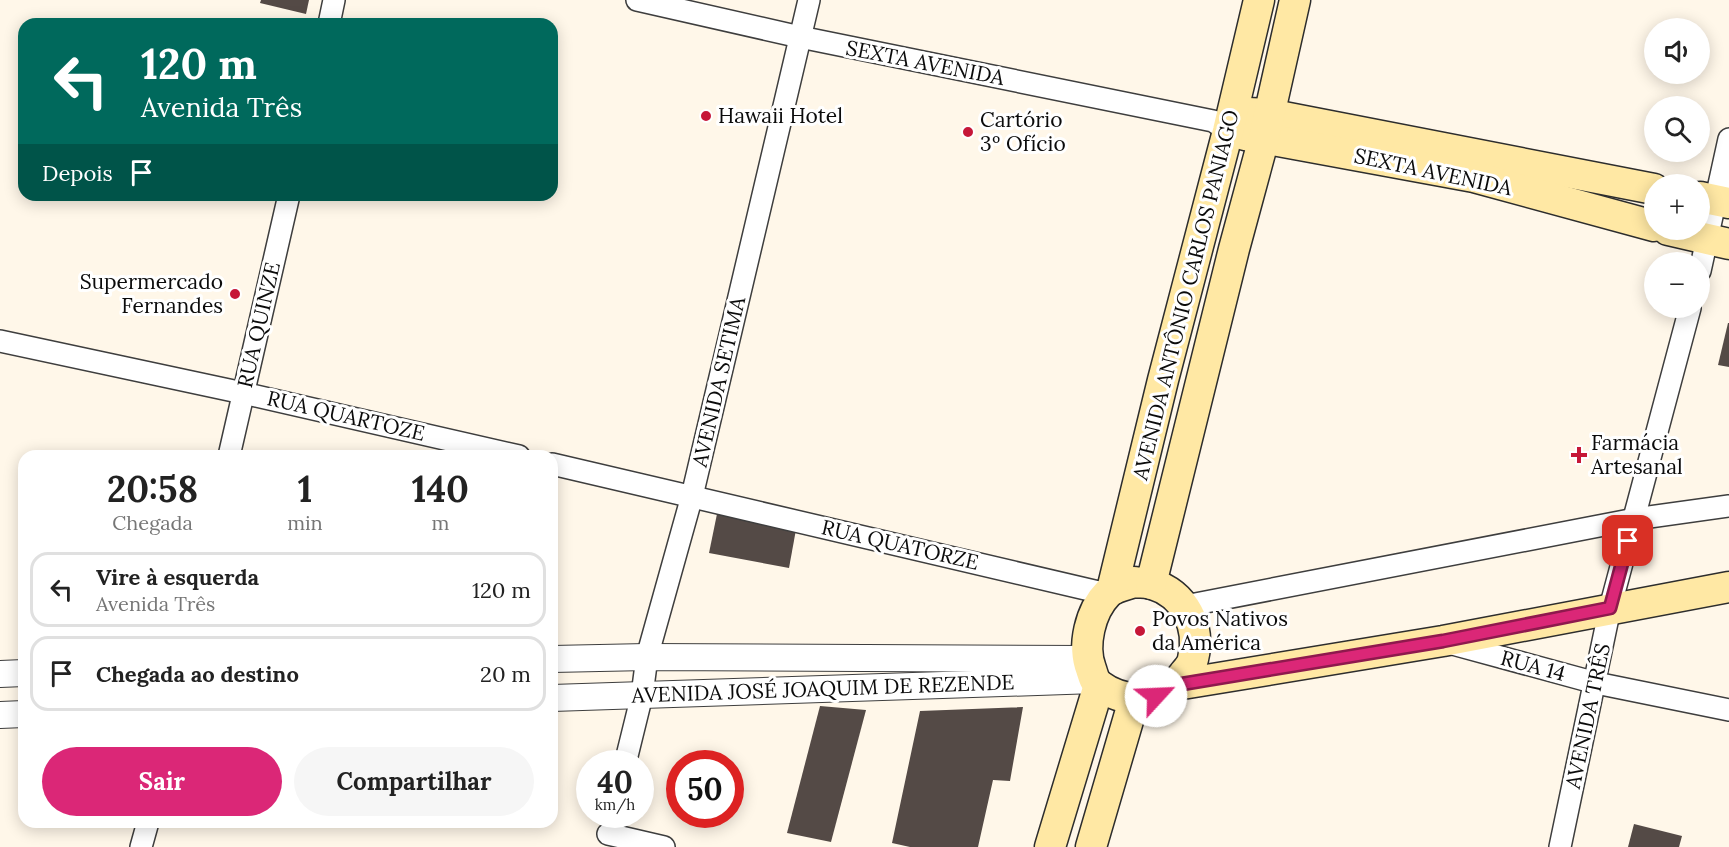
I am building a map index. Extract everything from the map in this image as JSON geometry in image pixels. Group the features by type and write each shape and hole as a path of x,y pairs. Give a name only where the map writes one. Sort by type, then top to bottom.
{"main road":[{"name":"AVENIDA ANTÔNIO CARLOS PANIAGO","path":"1110,592 1199,240 1225,121 1259,0"},
{"name":"AVENIDA ANTÔNIO CARLOS PANIAGO","path":"1151,584 1266,126 1295,0"},
{"name":"SEXTA AVENIDA","path":"1225,121 1266,126 1477,166 1644,188"},
{"name":"SEXTA AVENIDA","path":"1477,166 1644,223"},
{"path":"1199,240 1234,249"},
{"path":"1163,380 1199,389"},
{"path":"1050,847 1093,675 1086,642 1090,626 1110,592 1134,582 1151,584 1174,595 1185,606 1196,633 1193,661 1176,685"},
{"path":"1093,675 1115,695 1134,700 1156,696 1176,685 1443,641 1729,587"},
{"path":"1091,847 1134,700"}],"street":[{"path":"330,18 334,0"},
{"name":"SEXTA AVENIDA","path":"638,0 800,38 1225,121"},
{"name":"AVENIDA SETIMA","path":"628,750 642,695 647,657 692,496 809,0"},
{"path":"1710,255 1718,242 1714,200 1729,139"},
{"name":"RUA QUINZE","path":"230,450 288,201"},
{"name":"AVENIDA TRÊS","path":"1560,847 1610,608 1687,318"},
{"path":"0,341 243,393"},
{"name":"RUA QUARTOZE","path":"243,393 493,450"},
{"path":"558,465 692,496"},
{"name":"RUA QUATORZE","path":"692,496 1110,592"},
{"path":"1185,606 1635,519 1729,506"},
{"name":"RUA 14","path":"1443,641 1596,683 1729,710"},
{"name":"AVENIDA JOSÉ JOAQUIM DE REZENDE","path":"558,659 647,657 1093,675"},
{"path":"0,674 18,673"},
{"name":"AVENIDA JOSÉ JOAQUIM DE REZENDE","path":"558,698 1093,675"},
{"path":"0,715 18,714"},
{"path":"141,847 146,828"},
{"path":"608,832 664,847"}],"building":[{"path":"261,0 309,0 306,14 260,3"},
{"path":"1729,323 1729,367 1718,365"},
{"path":"718,509 797,524 789,568 709,553"},
{"path":"820,706 866,710 831,842 787,833"},
{"path":"1023,707 1010,781 993,780 978,847 910,847 892,843 920,711"},
{"path":"1634,824 1682,836 1679,847 1628,847"}],"place":[{"name":"Hawaii Hotel","path":"706,116"},
{"name":"Cartório 3º Ofício","path":"968,132"},
{"name":"Supermercado Fernandes","path":"235,294"},
{"name":"Farmácia Artesanal","path":"1579,455"},
{"name":"Povos Nativos da América","path":"1140,631"}],"route":[{"path":"1156,696 1176,685 1443,641 1610,608 1628,541"}]}
